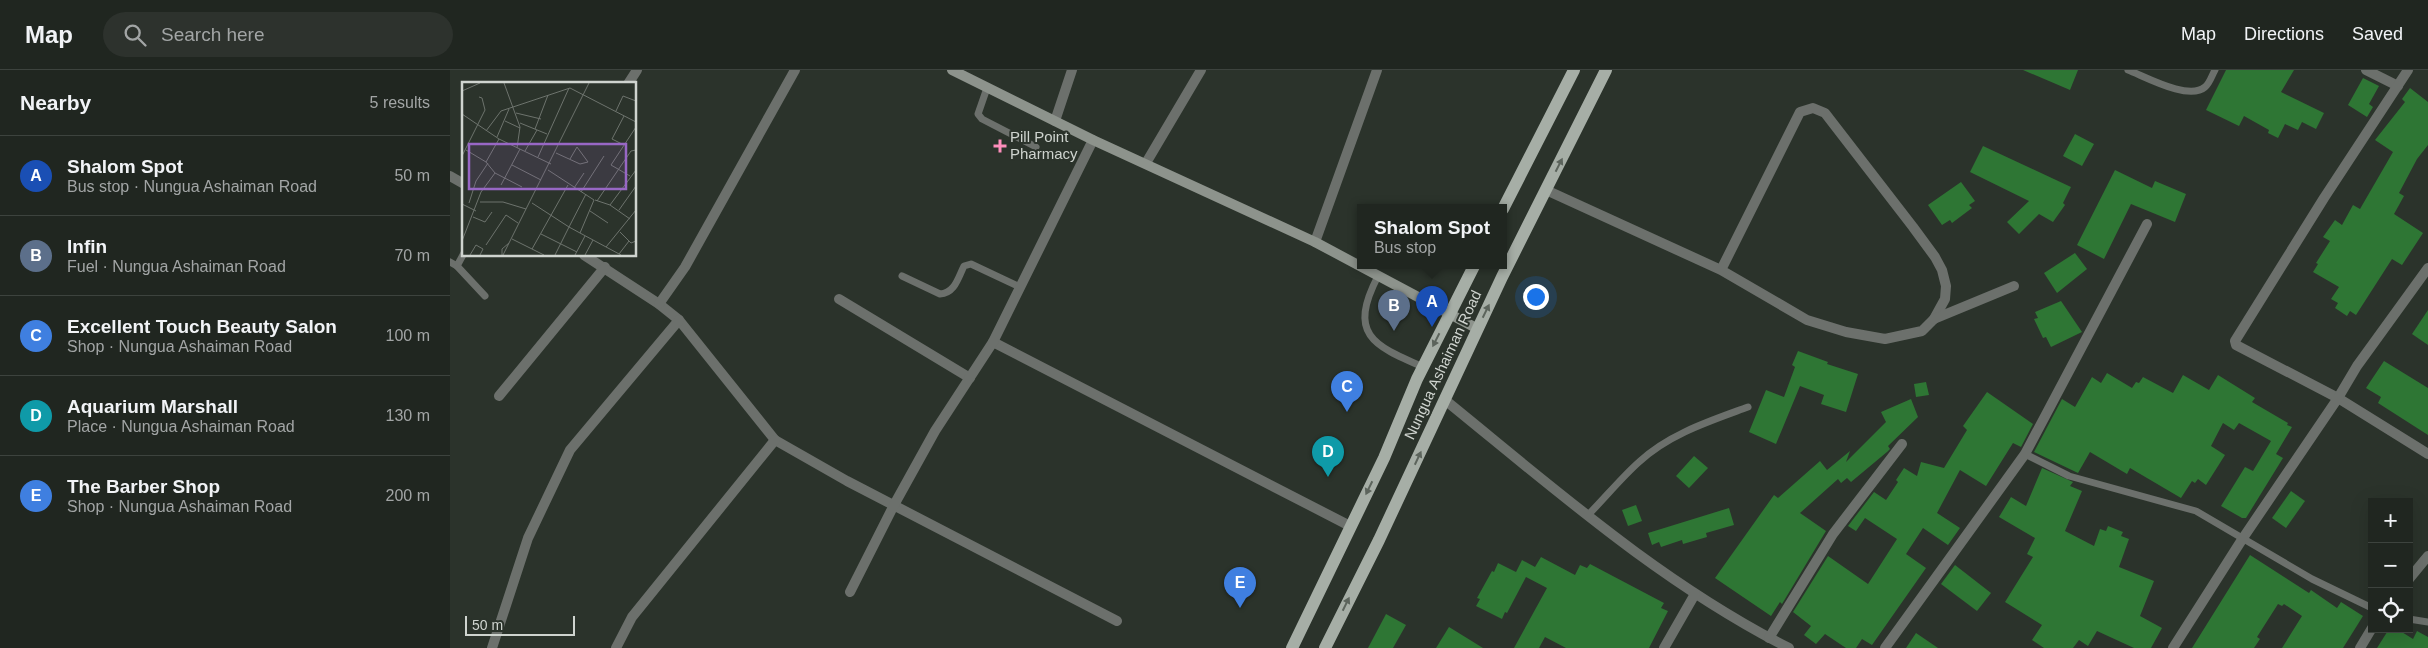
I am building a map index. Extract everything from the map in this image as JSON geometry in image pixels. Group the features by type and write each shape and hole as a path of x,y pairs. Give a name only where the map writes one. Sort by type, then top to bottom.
{"main road":[{"path":"1506,204 1574,70"},
{"name":"Nungua Ashaiman Road","path":"1325,648 1478,329 1606,70"},
{"name":"Nungua Ashaiman Road","path":"1292,648 1384,458 1423,367 1472,269"}],"street":[{"path":"629,82 637,70"},
{"path":"659,304 685,267 795,70"},
{"path":"952,70 1055,122 1315,242 1357,265"},
{"path":"1055,122 1072,70"},
{"path":"1146,163 1200,70"},
{"path":"1315,242 1377,70"},
{"path":"2366,70 2398,86"},
{"path":"2408,70 2324,198 2235,341 2236,345 2257,358 2338,398 2428,454"},
{"path":"1546,190 1721,270 1807,320 1846,332 1885,339 1922,331 1934,319 1945,300 1946,286 1935,257 1825,113 1813,108 1800,112 1721,270"},
{"path":"850,592 894,505 935,431 993,342 1093,140"},
{"path":"450,176 462,183"},
{"path":"1885,648 2025,454 2147,224"},
{"path":"586,256 659,304 679,320 775,440 847,481 1117,621"},
{"path":"499,396 605,267"},
{"path":"2173,648 2243,538 2338,398 2357,366 2428,268"},
{"path":"1365,269 1478,329"},
{"path":"1934,319 2014,286"},
{"path":"839,299 970,378"},
{"path":"492,648 528,538 570,450 605,405 679,320"},
{"path":"993,342 1350,526"},
{"path":"1445,400 1630,550 1695,594 1789,648"},
{"path":"616,648 632,617 775,440"},
{"path":"1769,638 1832,534 1902,444"},
{"path":"2413,574 2428,556"},
{"path":"1664,648 1695,594"},
{"path":"2360,648 2369,633"}],"lane":[{"path":"2128,70 2179,90 2195,93 2206,86 2215,70"},
{"path":"987,88 978,114 982,119 1036,147"},
{"path":"462,255 453,264 485,296"},
{"path":"902,276 940,294 946,293 952,290 964,266 971,264 1020,287"},
{"path":"1378,276 1369,293 1366,307 1366,328 1374,343 1423,367"},
{"path":"1588,515 1639,461 1667,441 1748,406"},
{"path":"2025,454 2069,476 2196,511 2312,579 2368,606"},
{"path":"2413,619 2428,622"}],"building":[{"path":"2023,70 2078,70 2070,90"},
{"path":"2226,70 2294,70 2281,92 2324,113 2316,129 2302,122 2298,130 2285,124 2278,138 2268,133 2269,130 2244,116 2239,126 2206,110"},
{"path":"2363,78 2379,86 2369,104 2373,107 2367,117 2348,105"},
{"path":"2410,88 2428,102 2428,145 2417,159 2399,193 2404,196 2394,214 2423,233 2402,265 2392,259 2356,315 2350,311 2347,316 2335,308 2338,303 2331,299 2339,287 2313,272 2318,264 2316,263 2330,241 2323,237 2335,220 2342,225 2353,205 2360,209 2393,152 2375,140 2405,102 2402,99"},
{"path":"2075,134 2094,144 2082,166 2063,156"},
{"path":"1983,146 2071,187 2063,203 2065,205 2053,222 2039,214 2019,234 2007,222 2029,201 1970,172"},
{"path":"2115,170 2152,188 2155,181 2186,194 2175,222 2131,204 2104,259 2077,245"},
{"path":"1961,182 1975,201 1969,205 1972,208 1952,223 1950,220 1942,225 1928,205"},
{"path":"2075,253 2087,269 2057,293 2044,273"},
{"path":"2061,301 2082,332 2051,347 2046,337 2043,338 2034,319 2038,318 2035,312"},
{"path":"2428,310 2428,345 2412,334"},
{"path":"1798,351 1828,362 1827,364 1858,374 1846,412 1821,404 1824,395 1800,386 1776,444 1749,432 1766,390 1784,397 1795,367 1792,365"},
{"path":"2384,361 2428,388 2428,435 2378,403 2381,397 2366,388"},
{"path":"2107,373 2132,388 2143,377 2173,393 2183,375 2209,390 2218,375 2255,398 2252,402 2292,427 2276,454 2283,458 2246,518 2242,518 2221,506 2245,467 2253,471 2271,441 2239,423 2234,430 2223,423 2211,446 2225,455 2206,485 2198,479 2195,483 2192,481 2181,498 2130,468 2127,474 2090,452 2078,473 2034,452 2062,399 2075,407 2092,377 2101,383"},
{"path":"1926,382 1929,395 1916,397 1914,384"},
{"path":"1987,392 2033,424 2021,447 2013,443 1986,486 1960,470 1937,513 1960,528 1948,545 1923,528 1906,554 1926,568 1872,645 1862,639 1856,648 1846,648 1825,634 1816,644 1804,635 1811,626 1793,612 1828,556 1868,584 1897,539 1865,518 1856,531 1848,526 1874,492 1886,500 1898,482 1896,480 1904,468 1917,476 1921,462 1944,468 1967,430 1963,426"},
{"path":"1911,399 1918,417 1888,446 1890,449 1851,482 1847,478 1841,483 1838,479 1800,513 1826,531 1782,604 1780,602 1771,616 1715,578 1774,495 1778,498 1820,461 1827,470 1850,451 1846,462 1886,422 1881,412"},
{"path":"1694,456 1708,468 1689,488 1676,476"},
{"path":"2042,468 2073,482 2070,486 2082,491 2065,531 2094,546 2100,529 2106,531 2108,526 2123,532 2121,536 2129,539 2119,567 2154,581 2140,616 2162,628 2151,648 2134,648 2097,631 2088,646 2079,640 2073,648 2044,648 2032,640 2042,625 2005,602 2033,557 2027,554 2035,538 1999,517 2011,497 2026,506"},
{"path":"2291,491 2305,501 2286,528 2272,518"},
{"path":"1636,505 1642,521 1628,526 1622,510"},
{"path":"1729,508 1734,525 1706,533 1707,537 1683,544 1682,540 1661,547 1659,542 1652,545 1648,533"},
{"path":"2250,555 2309,593 2311,590 2337,608 2341,602 2363,616 2343,648 2282,648 2302,616 2284,604 2282,606 2278,604 2257,637 2260,639 2254,648 2192,648"},
{"path":"1541,557 1575,575 1580,565 1587,568 1590,564 1664,603 1661,608 1668,611 1649,648 1566,648 1545,637 1539,648 1514,648 1547,588 1526,577 1502,619 1476,606 1480,599 1477,598 1498,563 1516,572 1522,560 1535,567"},
{"path":"1955,565 1991,593 1977,611 1941,584"},
{"path":"1386,614 1406,625 1393,648 1368,648"},
{"path":"1449,627 1483,648 1436,648"},
{"path":"2417,631 2428,637 2428,648 2377,648 2386,633 2403,633 2413,639"},
{"path":"1916,633 1938,648 1906,648"}],"place":[{"name":"Pill Point Pharmacy","path":"1000,146"},
{"name":"Shalom Spot","path":"1432,327"},
{"name":"Infin","path":"1394,331"},
{"name":"Excellent Touch Beauty Salon","path":"1347,412"},
{"name":"Aquarium Marshall","path":"1328,477"},
{"name":"The Barber Shop","path":"1240,608"}]}
